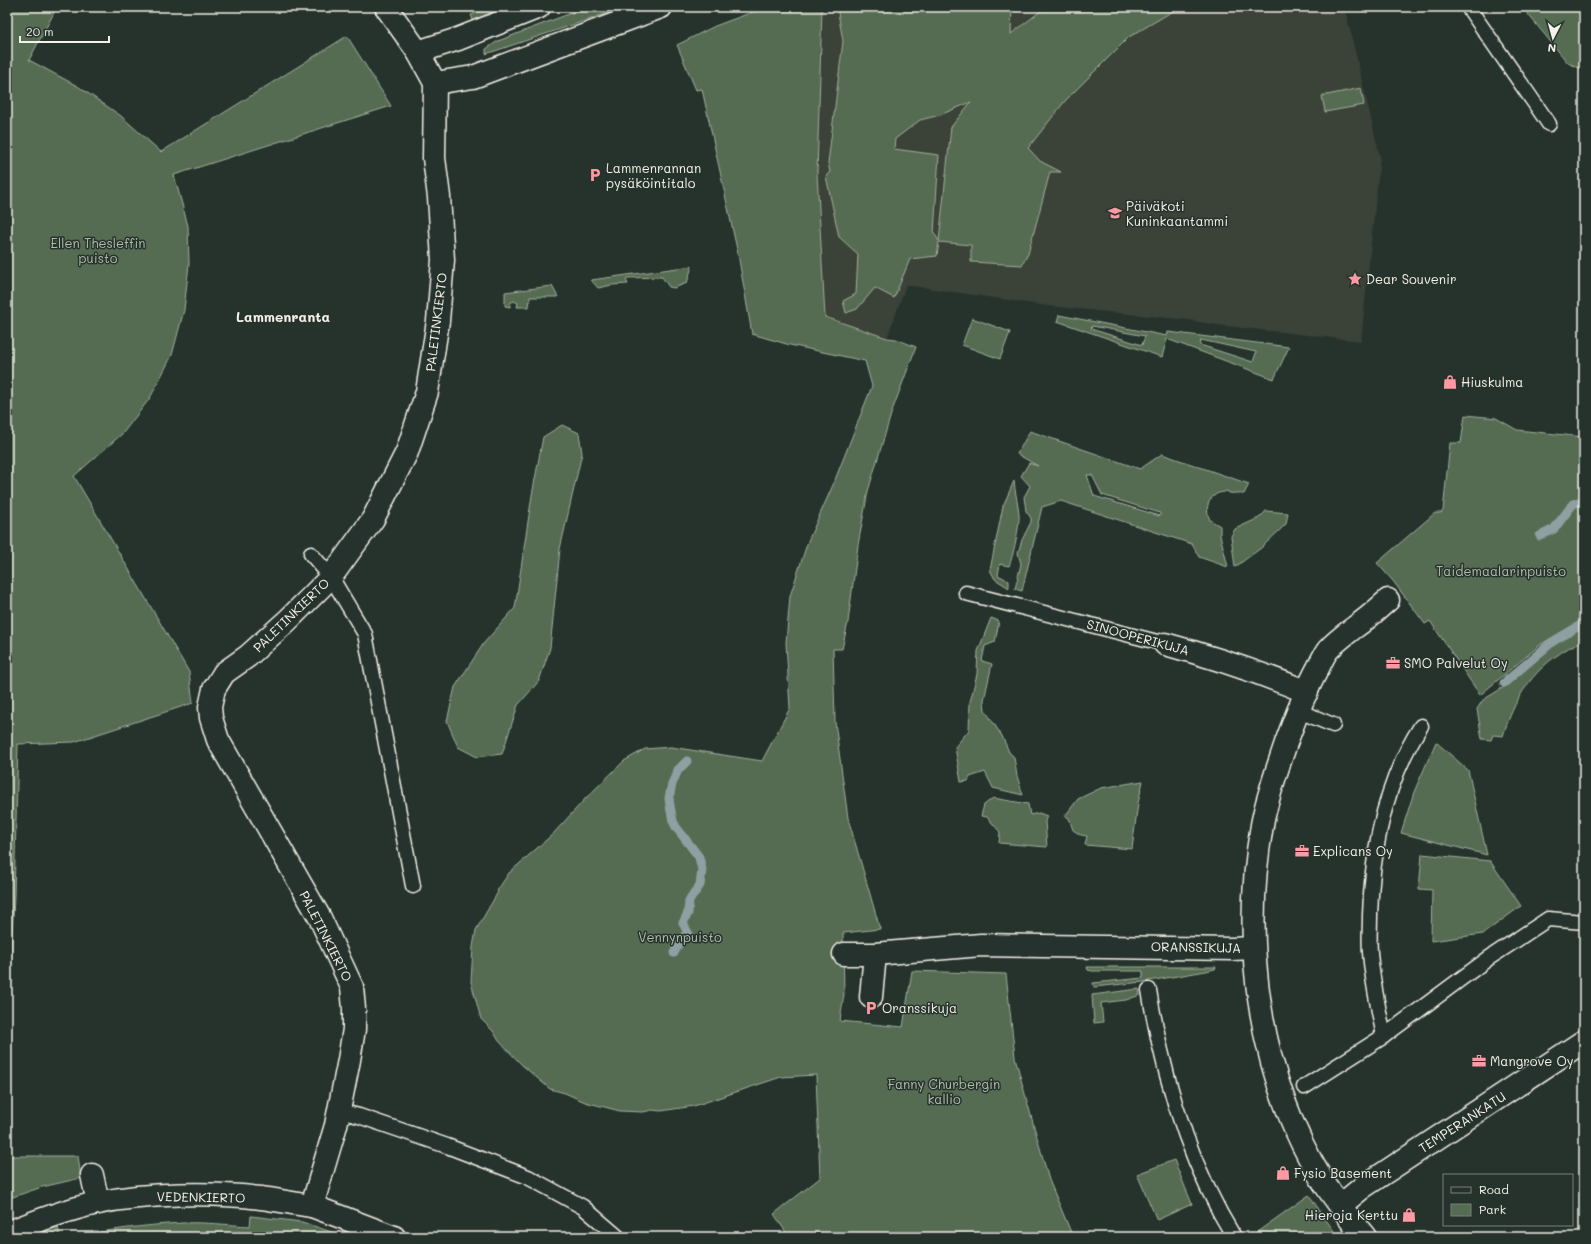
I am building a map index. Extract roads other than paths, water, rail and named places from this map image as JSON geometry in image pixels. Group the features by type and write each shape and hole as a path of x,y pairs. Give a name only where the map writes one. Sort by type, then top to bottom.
{"street":[{"name":"PALETINKIERTO","path":"312,1206 322,1179 339,1112 350,1060 354,1029 352,987 320,918 218,740 211,718 210,707 214,689 224,673 248,656 288,620 331,577 373,519 407,452 427,392 438,321 443,260 439,197 434,158 435,83 418,52 386,7"},
{"path":"418,52 458,39 540,7"},
{"path":"435,83 473,77 661,7"},
{"path":"1365,1237 1323,1181 1304,1147 1289,1112 1272,1058 1259,998 1254,948 1254,897 1262,823 1270,790 1303,702 1327,651 1388,600"},
{"name":"SINOOPERIKUJA","path":"1165,644 1194,652 1280,681 1303,702"},
{"name":"ORANSSIKUJA","path":"844,954 875,954 981,945 1225,949 1254,948"},
{"path":"871,997 875,954"},
{"name":"TEMPERANKATU","path":"1340,1205 1363,1187 1584,1041"},
{"path":"92,1175 98,1203"},
{"name":"VEDENKIERTO","path":"7,1233 44,1218 98,1203 147,1196 199,1195 260,1198 312,1206 394,1237"}],"lane":[{"path":"1468,7 1549,124"},
{"path":"311,554 331,577 365,634 413,886"},
{"name":"SINOOPERIKUJA","path":"966,592 1165,644"},
{"path":"1303,702 1333,725"},
{"path":"1384,1036 1370,951 1370,899 1373,869 1388,796 1399,764 1421,726"},
{"path":"1304,1087 1384,1036 1489,958 1548,919 1584,922"},
{"path":"1149,990 1161,1054 1190,1146 1206,1188 1234,1237"},
{"path":"339,1112 359,1116 528,1177 583,1208 618,1237"}],"waterway":[{"path":"1540,536 1554,529 1573,504 1584,500"},
{"path":"1504,683 1552,642 1584,623"},
{"path":"674,953 681,939 688,933 683,923 688,913 689,901 700,885 702,870 699,857 676,827 673,821 670,806 669,798 672,784 678,770 687,761"}],"place":[{"name":"Lammenrannan pysäköintitalo","path":"595,175"},
{"name":"Päiväkoti Kuninkaantammi","path":"1115,213"},
{"name":"Dear Souvenir","path":"1355,279"},
{"name":"Hiuskulma","path":"1450,382"},
{"name":"SMO Palvelut Oy","path":"1393,663"},
{"name":"Explicans Oy","path":"1302,851"},
{"name":"Oranssikuja","path":"871,1008"},
{"name":"Mangrove Oy","path":"1479,1061"},
{"name":"Fysio Basement","path":"1283,1173"},
{"name":"Hieroja Kerttu","path":"1409,1215"}],"district":[{"name":"Lammenranta","path":"283,317"}],"park label":[{"name":"Ellen Thesleffin puisto","path":"98,250"},
{"name":"Taidemaalarinpuisto","path":"1501,571"},
{"name":"Vennynpuisto","path":"680,937"},
{"name":"Fanny Churbergin kallio","path":"944,1092"}]}
